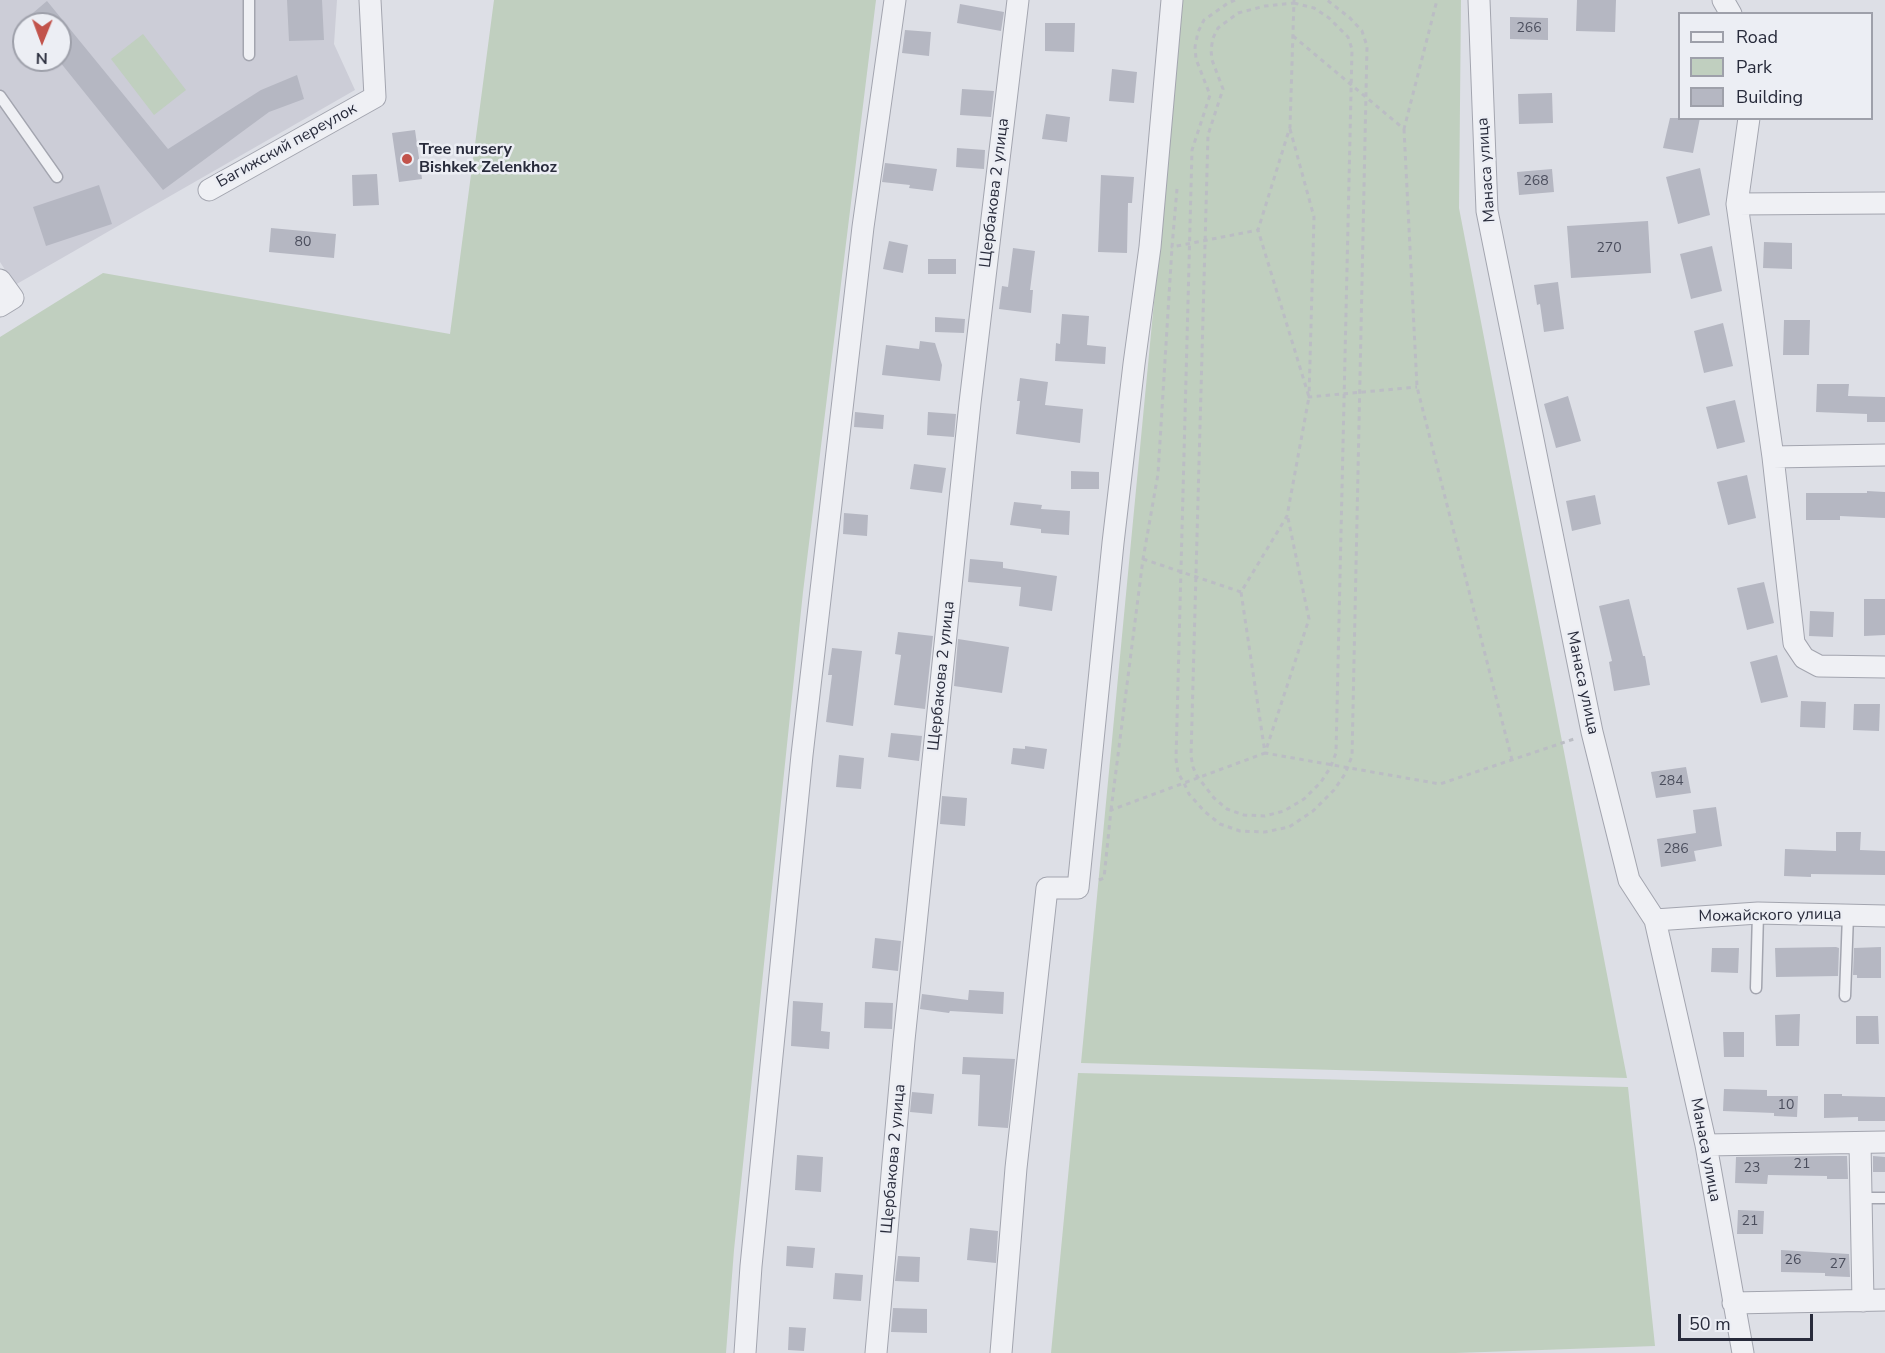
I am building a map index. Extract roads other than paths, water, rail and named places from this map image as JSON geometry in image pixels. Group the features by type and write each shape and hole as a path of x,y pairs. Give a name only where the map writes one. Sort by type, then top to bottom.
{"street":[{"name":"Багижский переулок","path":"208,190 375,97 370,0"},
{"path":"745,1353 751,1266 802,755 862,239 895,0"},
{"name":"Щербакова 2 улица","path":"876,1353 904,1040 967,427 1018,0"},
{"path":"1001,1353 1016,1168 1047,888 1078,888 1114,532 1150,246 1172,0"},
{"name":"Манаса улица","path":"1479,0 1487,211 1592,732 1629,880 1654,920 1706,1145 1743,1353"},
{"path":"1749,120 1737,204 1773,457 1794,643 1798,652 1811,663 1819,666 1885,667"},
{"path":"1737,204 1885,203"},
{"path":"0,280 7,302"},
{"path":"1773,457 1885,455"},
{"name":"Можайского улица","path":"1654,920 1758,913 1885,916"},
{"path":"1706,1145 1885,1142"},
{"path":"1860,1143 1863,1301"},
{"path":"1733,1303 1885,1300"}],"lane":[{"path":"249,0 249,55"},
{"path":"0,96 57,177"},
{"path":"1756,988 1758,913"},
{"path":"1845,996 1848,915"},
{"path":"1861,1198 1885,1198"}],"place":[{"name":"Tree nursery Bishkek Zelenkhoz","path":"407,159"}]}
